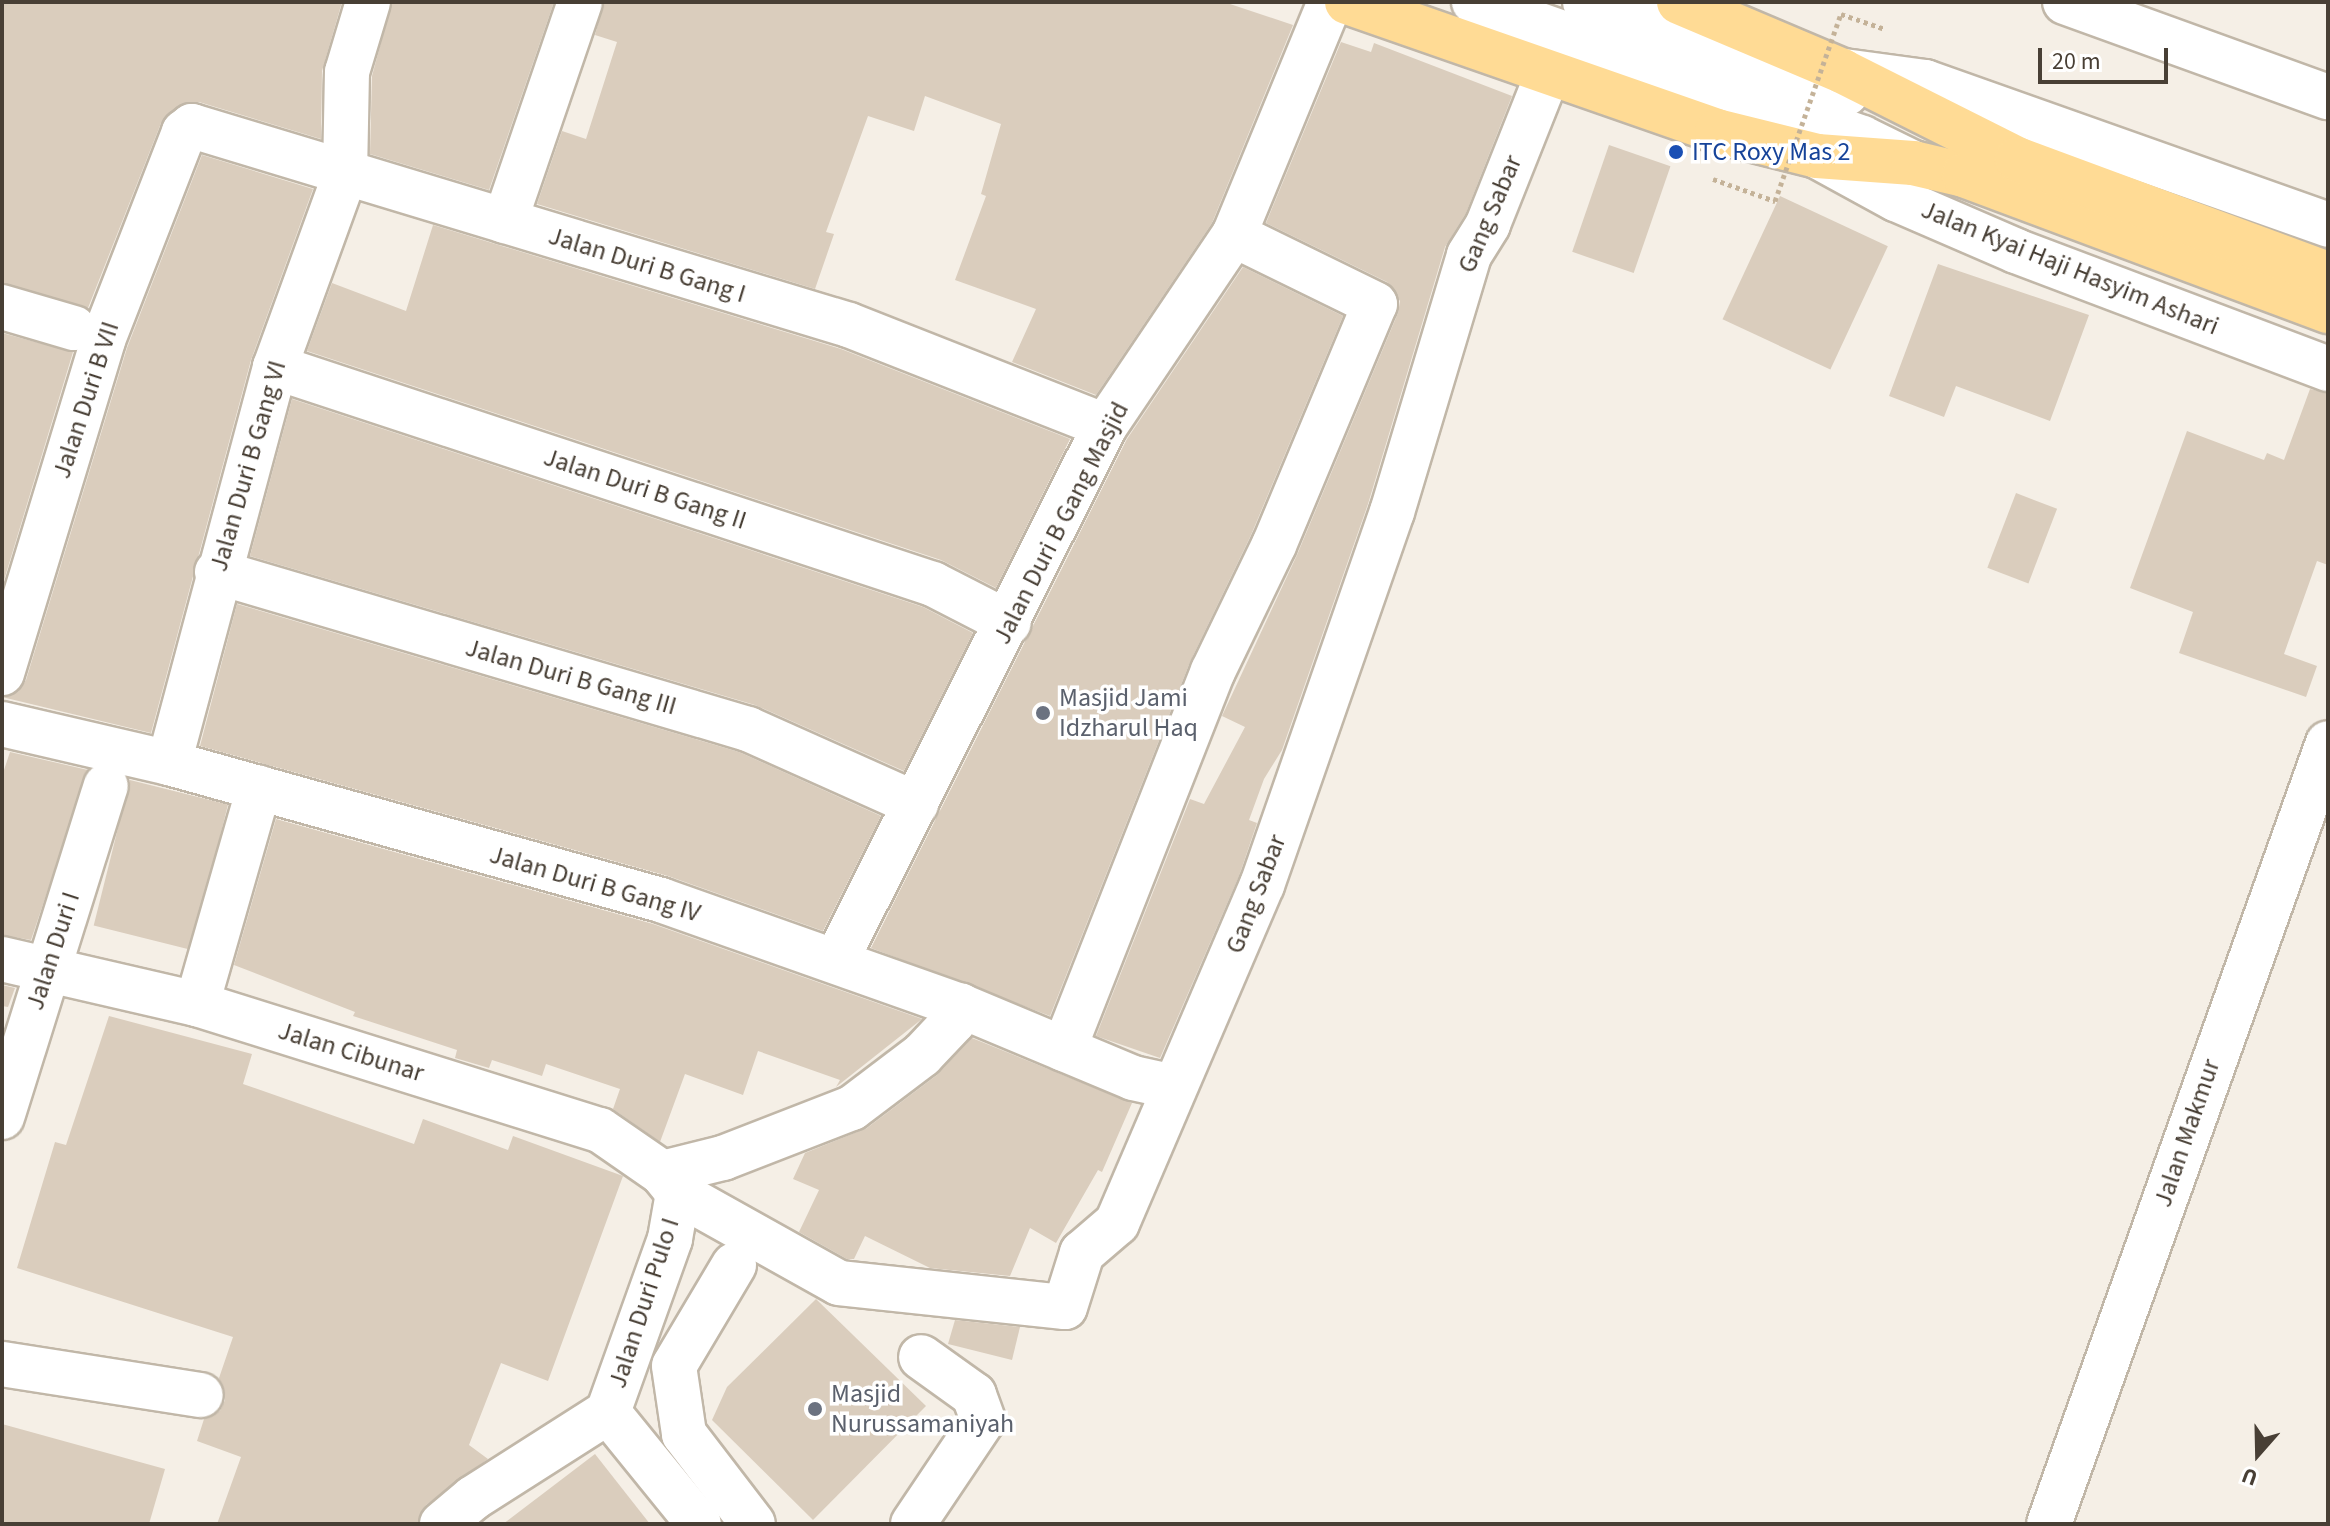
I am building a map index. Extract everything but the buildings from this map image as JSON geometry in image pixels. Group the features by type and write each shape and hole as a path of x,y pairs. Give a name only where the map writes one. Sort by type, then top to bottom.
{"main road":[{"name":"Jalan Kyai Haji Hasyim Ashari","path":"1347,2 1717,131 1817,156 2014,175 2328,274"},
{"name":"Jalan Kyai Haji Hasyim Ashari","path":"1703,6 1948,125 2014,175 2328,311"}],"street":[{"name":"Jalan Duri B Gang VI","path":"169,763 217,572 275,367 345,175 347,72 368,2"},
{"path":"505,221 580,2"},
{"name":"Jalan Duri B Gang Masjid","path":"836,961 1009,623 1105,426 1234,235 1330,2"},
{"path":"1474,2 1862,138 1913,163"},
{"path":"1585,2 1948,125"},
{"path":"2065,2 2328,97"},
{"name":"Jalan Kyai Haji Hasyim Ashari","path":"1842,71 1925,82 2328,225"},
{"name":"Gang Sabar","path":"670,1183 839,1283 1065,1307 1082,1253 1117,1223 1262,885 1392,512 1469,255 1488,224 1548,73"},
{"name":"Jalan Duri B Gang I","path":"184,132 202,126 345,175 849,325 1105,426"},
{"name":"Jalan Duri B VII","path":"2,673 103,340 184,132"},
{"name":"Jalan Kyai Haji Hasyim Ashari","path":"1817,156 1896,199 2016,251 2328,369"},
{"path":"1064,1049 1213,671 1274,545 1375,304 1234,235"},
{"path":"2,307 74,328"},
{"name":"Jalan Duri B Gang II","path":"275,367 933,584 1009,623"},
{"name":"Jalan Duri B Gang III","path":"217,572 748,729 916,804"},
{"name":"Jalan Duri B Gang IV","path":"2,724 169,763 661,900 961,1006 1133,1078 1174,1087"},
{"name":"Jalan Makmur","path":"2049,1524 2328,743"},
{"name":"Jalan Duri I","path":"2,1117 45,969 106,786"},
{"path":"197,1004 259,788"},
{"name":"Jalan Cibunar","path":"2,959 197,1004 600,1130 670,1183"},
{"path":"670,1183 723,1158 852,1108 922,1055 950,1026 961,1006"},
{"name":"Jalan Duri Pulo I","path":"670,1183 670,1239 608,1412 699,1524"},
{"path":"734,1265 674,1366 684,1434 753,1524"},
{"path":"913,1524 983,1420 974,1395 921,1357"},
{"path":"2,1364 201,1395"},
{"path":"442,1524 473,1498 608,1412"}],"path":[{"path":"1704,175 1775,201 1841,14"}],"place":[{"name":"ITC Roxy Mas 2","path":"1676,152"},
{"name":"Masjid Jami Idzharul Haq","path":"1043,713"},
{"name":"Masjid Nurussamaniyah","path":"815,1409"}]}
